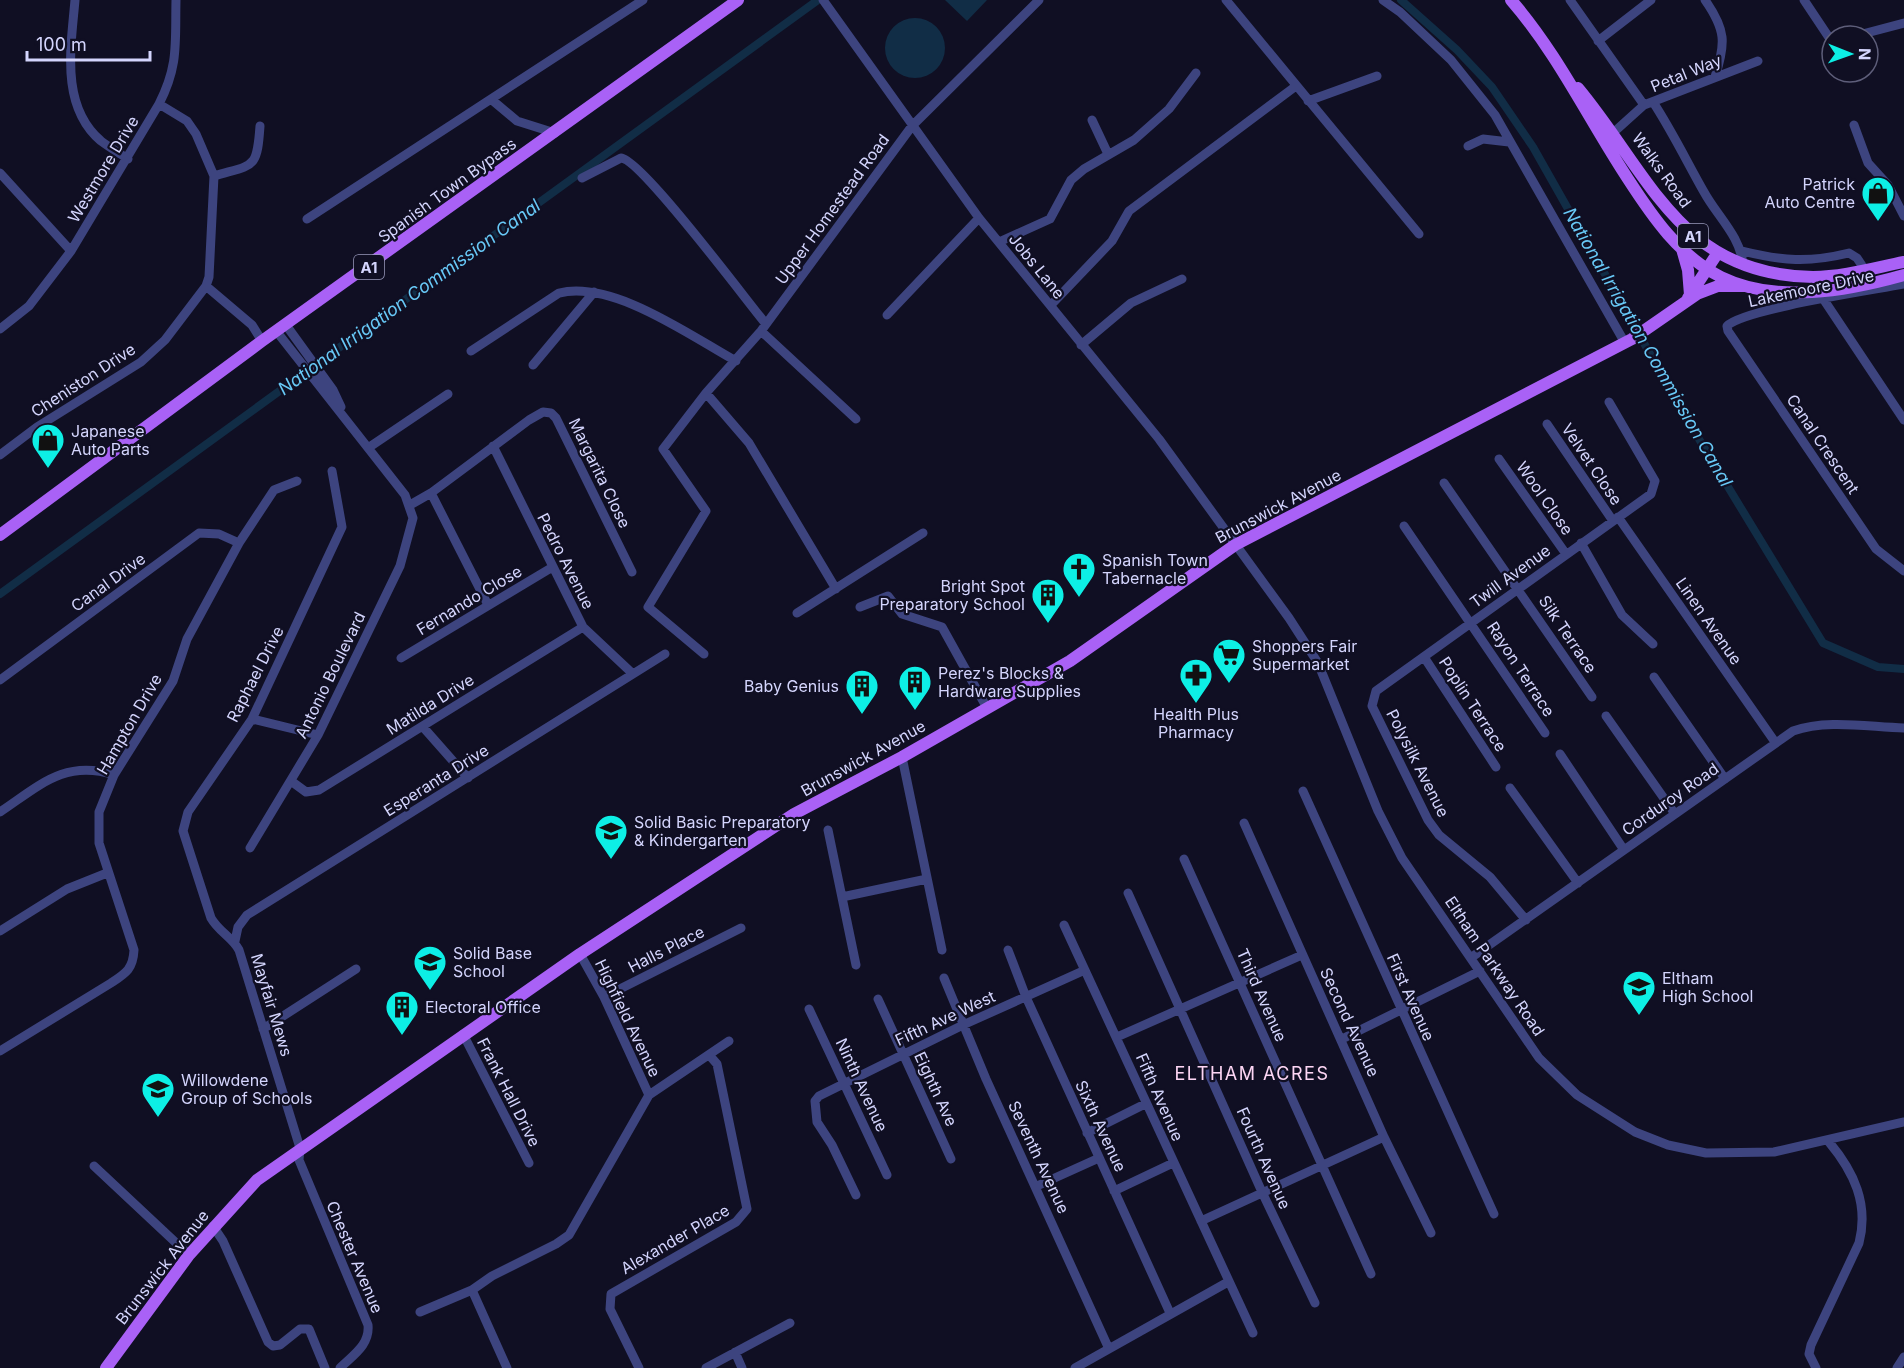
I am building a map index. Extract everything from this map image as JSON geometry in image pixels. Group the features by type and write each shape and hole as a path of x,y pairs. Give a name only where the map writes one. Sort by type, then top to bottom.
{"main road":[{"name":"Spanish Town Bypass","path":"0,535 262,341 738,0"},
{"name":"A1","path":"1511,0 1532,24 1557,62 1597,132 1652,216 1682,248 1706,268 1744,286 1810,293 1904,276"},
{"name":"Walks Road","path":"1557,62 1614,132 1642,175 1678,221 1717,254 1767,272 1815,277 1904,262"},
{"path":"1682,248 1688,270 1687,298"},
{"name":"Brunswick Avenue","path":"106,1368 189,1255 257,1180 463,1034 580,954 794,814 902,757 1070,661 1235,545 1656,325 1687,298 1717,254"},
{"name":"Brunswick Avenue","path":"1687,298 1718,286 1744,286"}],"street":[{"path":"75,0 70,81 77,105 86,125 101,140 128,159"},
{"name":"Westmore Drive","path":"0,329 29,306 70,251 128,159 159,104 171,80 175,64 176,0"},
{"path":"308,219 643,0"},
{"name":"Upper Homestead Road","path":"705,654 648,607 706,511 663,449 706,393 763,327 912,126 1039,0"},
{"path":"1226,0 1419,234"},
{"path":"1383,0 1450,60 1495,115 1629,341"},
{"name":"Petal Way","path":"1570,0 1598,41 1649,103 1758,61"},
{"path":"1598,41 1651,0"},
{"path":"1705,0 1721,27 1724,39 1724,51 1715,77"},
{"path":"1804,0 1820,24"},
{"name":"Jobs Lane","path":"823,1 979,218 1159,439 1235,545"},
{"path":"1880,29 1904,23"},
{"path":"999,242 1050,219 1071,180 1108,154 1134,140 1169,109 1196,73"},
{"path":"1308,101 1377,76"},
{"path":"1051,305 1112,241 1129,211 1296,86"},
{"path":"492,100 517,121 555,133"},
{"path":"1614,132 1649,103 1677,139 1704,194 1742,250 1743,265"},
{"name":"Cheniston Drive","path":"0,455 38,427 141,362 165,340 206,286 209,277 214,176 196,134 187,121 159,104"},
{"path":"1092,120 1108,154"},
{"path":"1854,125 1868,163 1888,185 1904,216"},
{"path":"214,176 248,166 258,155 260,126"},
{"path":"1468,146 1483,139 1509,142"},
{"path":"582,178 621,158 627,159 653,184 763,327 856,419"},
{"path":"0,172 70,251"},
{"path":"887,315 979,218"},
{"path":"1742,250 1780,260 1799,261 1820,260 1850,253 1857,258 1865,270"},
{"path":"1081,345 1131,303 1182,279"},
{"name":"Lakemoore Drive","path":"1727,326 1732,321 1768,310 1904,284"},
{"path":"206,286 252,325 262,341"},
{"path":"471,351 559,293 575,289 620,299 736,361"},
{"path":"533,365 594,292"},
{"path":"1824,300 1904,420"},
{"name":"Canal Crescent","path":"1727,326 1728,331 1876,549 1904,571"},
{"path":"281,328 308,355 333,390 343,412"},
{"path":"281,328 310,377 343,412 410,505"},
{"path":"706,393 749,443 836,589"},
{"path":"368,448 448,394"},
{"path":"1895,407 1904,401"},
{"name":"Twill Avenue","path":"1376,691 1652,494 1655,482 1609,402"},
{"name":"Margarita Close","path":"410,505 431,493 543,412 551,413 556,418 632,572"},
{"name":"Velvet Close","path":"1547,424 1615,519"},
{"name":"Pedro Avenue","path":"493,446 551,568 583,627 633,674"},
{"name":"Wool Close","path":"1498,459 1566,554"},
{"name":"Raphael Drive","path":"234,941 219,931 211,918 183,831 188,812 252,719 342,527 332,471"},
{"name":"Hampton Drive","path":"0,1051 129,971 133,964 134,950 99,843 99,812 114,775 173,681 187,639 239,543 274,490 297,481"},
{"name":"Silk Terrace","path":"1444,483 1592,697"},
{"path":"431,493 488,605"},
{"name":"Antonio Boulevard","path":"250,848 318,735 400,566 413,518 410,505"},
{"name":"Linen Avenue","path":"1615,519 1775,742"},
{"name":"Rayon Terrace","path":"1404,525 1472,622 1545,733"},
{"name":"Canal Drive","path":"0,680 199,533 219,534 239,543"},
{"path":"797,613 923,533"},
{"path":"1581,543 1622,615 1653,644"},
{"name":"Eltham Parkway Road","path":"1235,545 1289,618 1318,663 1378,812 1402,858 1472,957 1539,1058 1577,1095 1635,1132 1668,1145 1717,1153 1774,1152 1829,1142 1904,1122"},
{"name":"Fernando Close","path":"402,658 551,568"},
{"path":"860,607 888,596 902,614 942,627 987,708"},
{"name":"Matilda Drive","path":"291,781 306,792 319,790 583,627"},
{"name":"Esperanta Drive","path":"234,941 238,927 247,915 665,654"},
{"name":"Poplin Terrace","path":"1424,657 1496,767"},
{"path":"1654,677 1725,779"},
{"name":"Polysilk Avenue","path":"1376,691 1372,697 1372,706 1428,820 1438,835 1490,877 1526,920"},
{"path":"1606,716 1675,814"},
{"path":"252,719 318,735"},
{"name":"Corduroy Road","path":"1472,957 1775,742 1808,726 1904,728"},
{"path":"423,727 468,778"},
{"path":"1560,753 1624,850"},
{"path":"902,757 942,950"},
{"path":"0,812 65,772 88,769 114,775"},
{"path":"1510,788 1578,882"},
{"name":"First Avenue","path":"1303,791 1494,1214"},
{"name":"Second Avenue","path":"1244,823 1384,1137 1431,1233"},
{"path":"828,830 856,965"},
{"name":"Third Avenue","path":"1184,859 1371,1274"},
{"path":"0,931 67,889 107,873"},
{"path":"842,897 927,879"},
{"name":"Fourth Avenue","path":"1128,893 1262,1192 1315,1303"},
{"name":"Fifth Avenue","path":"1064,925 1253,1333"},
{"name":"Halls Place","path":"604,997 741,927"},
{"name":"Mayfair Mews","path":"234,941 300,1148"},
{"name":"Sixth Avenue","path":"1008,950 1026,997 1170,1313"},
{"name":"Highfield Avenue","path":"580,954 604,997 649,1095"},
{"path":"1117,1037 1302,956"},
{"path":"263,1029 356,969"},
{"name":"Fifth Ave West","path":"856,1196 832,1145 817,1122 815,1101 819,1096 963,1025 1085,970"},
{"path":"1342,1039 1480,970"},
{"name":"Seventh Avenue","path":"944,978 1109,1349"},
{"name":"Eighth Ave","path":"878,999 951,1159"},
{"name":"Ninth Avenue","path":"809,1009 887,1174"},
{"name":"Frank Hall Drive","path":"463,1034 529,1163"},
{"path":"420,1312 472,1290 492,1276 556,1245 569,1235 649,1095 703,1058 710,1056 729,1041"},
{"name":"Alexander Place","path":"639,1368 610,1309 611,1294 736,1222 747,1209 717,1064 710,1056"},
{"path":"1087,1133 1145,1104"},
{"path":"1201,1221 1384,1137"},
{"path":"1816,1368 1809,1354 1811,1345 1859,1243 1863,1227 1863,1212 1855,1181 1846,1162 1829,1142"},
{"name":"Chester Avenue","path":"300,1148 299,1160 368,1325 369,1335 365,1343 340,1368"},
{"path":"1037,1186 1099,1158"},
{"path":"1114,1191 1173,1163"},
{"path":"94,1166 189,1255"},
{"path":"213,1226 223,1241 268,1342 273,1346 280,1345 300,1329 309,1329 325,1368"},
{"path":"1075,1368 1228,1282"},
{"path":"472,1290 507,1368"},
{"path":"706,1368 790,1323"},
{"path":"735,1352 742,1368"},
{"path":"1897,1368 1904,1357"}],"water":[{"path":"945,0 987,0 967,21"},
{"path":"915,18 932,23 940,31 945,48 940,65 932,73 915,78 898,73 890,65 885,48 890,31 898,23"}],"waterway":[{"name":"National Irrigation Commission Canal","path":"0,594 818,0"},
{"name":"National Irrigation Commission Canal","path":"1401,0 1457,50 1492,87 1533,147 1688,421 1823,643 1878,667 1904,669"}],"place":[{"name":"Patrick Auto Centre","path":"1878,222"},
{"name":"Japanese Auto Parts","path":"48,469"},
{"name":"Spanish Town Tabernacle","path":"1079,598"},
{"name":"Bright Spot Preparatory School","path":"1048,624"},
{"name":"Shoppers Fair Supermarket","path":"1229,684"},
{"name":"Health Plus Pharmacy","path":"1196,704"},
{"name":"Perez's Blocks & Hardware Supplies","path":"915,711"},
{"name":"Baby Genius","path":"862,715"},
{"name":"Solid Basic Preparatory & Kindergarten","path":"611,860"},
{"name":"Solid Base School","path":"430,991"},
{"name":"Eltham High School","path":"1639,1016"},
{"name":"Electoral Office","path":"402,1036"},
{"name":"Willowdene Group of Schools","path":"158,1118"}],"district":[{"name":"ELTHAM ACRES","path":"1252,1073"}]}
